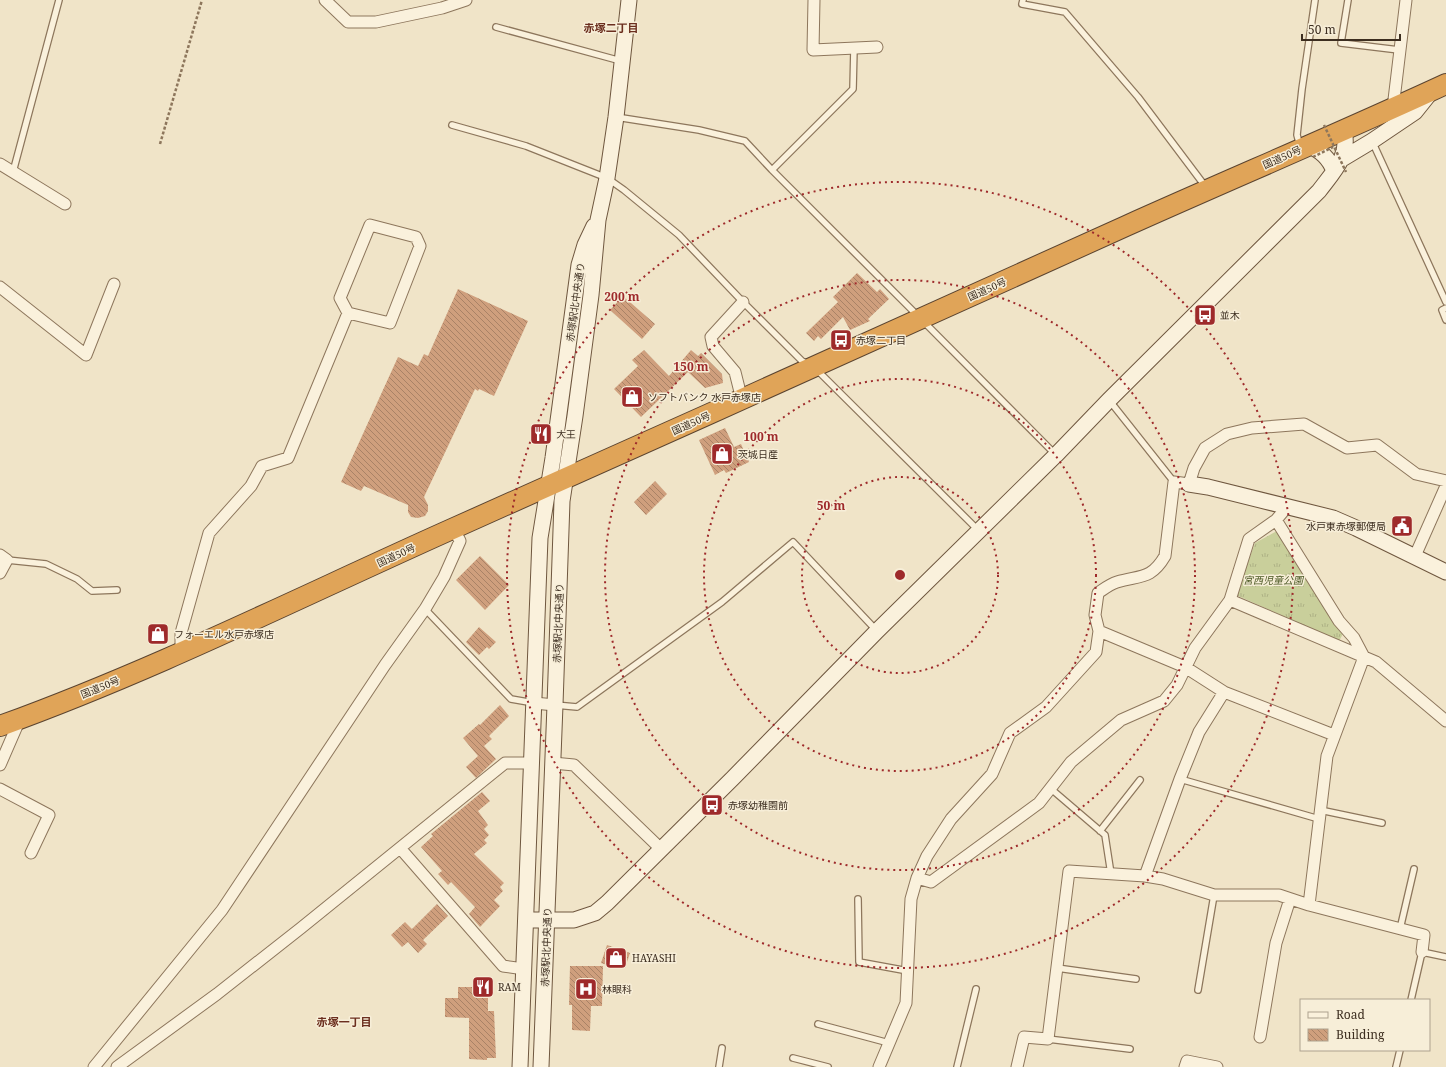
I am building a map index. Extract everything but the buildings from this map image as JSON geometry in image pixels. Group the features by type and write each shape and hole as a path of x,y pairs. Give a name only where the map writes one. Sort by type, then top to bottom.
{"highway":[{"name":"国道50号","path":"0,726 181,654 454,528 556,484 1208,190 1307,150 1344,130 1439,87"}],"street":[{"path":"325,0 348,22 376,22 441,4 466,0"},
{"name":"赤塚駅北中央通り","path":"541,1067 553,763 560,521 556,484 558,427 579,265 585,245 598,220 607,178 623,62 629,0"},
{"path":"814,0 813,50 877,47"},
{"path":"1393,108 1406,0"},
{"path":"1307,150 1317,150 1326,156 1330,162 1339,162 1415,112 1439,87"},
{"path":"526,920 574,920 595,913 607,903 978,530 1056,455 1109,400 1319,191 1339,162 1346,145 1344,130"},
{"path":"0,164 65,204"},
{"path":"370,225 416,237 420,246 390,323 348,313 340,298 370,225"},
{"path":"0,287 86,355 114,284"},
{"path":"742,400 735,372 713,346 711,337 743,302"},
{"path":"181,654 181,633 209,533 251,486 262,466 288,458 348,313"},
{"path":"1189,484 1194,468 1205,448 1227,434 1252,428 1304,424 1347,448 1377,445 1416,474 1446,481"},
{"path":"879,1067 906,1003 911,899 917,878 927,856 951,819 992,774 1010,733 1046,707 1096,652 1099,631 1095,616 1098,593 1116,582 1148,574 1159,566 1165,556 1174,482 1208,487 1333,518 1446,572"},
{"name":"赤塚駅北中央通り","path":"520,1067 540,538 556,484"},
{"path":"1415,556 1446,486"},
{"path":"917,878 931,882 1039,803 1071,762 1121,720 1164,701 1177,685 1195,648 1230,600 1249,539 1276,520 1287,507"},
{"path":"1276,520 1339,621 1354,638 1364,657 1327,756 1309,905"},
{"path":"94,1067 222,910 385,665 425,609 444,577 460,541 454,528"},
{"path":"0,573 3,557"},
{"path":"1230,600 1376,662 1446,721"},
{"path":"1099,631 1185,667 1224,692 1334,735"},
{"path":"1145,876 1180,779 1199,732 1224,692"},
{"path":"534,703 555,705"},
{"path":"0,765 20,719"},
{"path":"117,1067 217,994 505,763 532,763"},
{"path":"553,763 574,765 661,849"},
{"path":"0,789 49,815 31,853"},
{"path":"400,848 502,966 524,969"},
{"path":"1017,1067 1024,1037 1048,1039 1069,871 1145,876 1163,879 1214,895 1279,895 1309,905 1424,935 1422,952"},
{"path":"1260,1037 1276,943 1290,899"},
{"path":"1185,1067 1186,1061 1217,1067"}],"lane":[{"path":"13,172 59,0"},
{"path":"1023,0 1022,4 1066,12 1138,97 1208,190"},
{"path":"1307,150 1297,135 1315,0"},
{"path":"1348,0 1341,43 1400,50"},
{"path":"496,27 623,62"},
{"path":"772,170 853,89 854,48"},
{"path":"616,117 699,130 745,141 772,170 1056,455"},
{"path":"452,125 526,146 607,178 624,190 679,235 802,361 814,367 978,530"},
{"path":"1372,141 1446,302"},
{"path":"1446,308 1442,310 1446,320"},
{"path":"1109,400 1174,482"},
{"path":"555,705 577,707 722,602 793,542 877,631"},
{"path":"3,557 46,564 77,579 92,591 117,590"},
{"path":"425,609 511,699 534,703"},
{"path":"1180,779 1319,814 1382,823"},
{"path":"1100,831 1140,780"},
{"path":"1050,788 1105,835 1111,874"},
{"path":"1400,928 1414,869"},
{"path":"1198,990 1214,895"},
{"path":"858,899 859,962 908,971"},
{"path":"1411,999 1422,952 1446,958"},
{"path":"1057,968 1136,979"},
{"path":"957,1067 976,989"},
{"path":"818,1024 889,1042"},
{"path":"1048,1039 1130,1049"},
{"path":"719,1067 722,1048"},
{"path":"1396,1067 1400,1051"},
{"path":"793,1058 828,1067"}],"path":[{"path":"160,144 202,0"},
{"path":"1324,125 1339,162"},
{"path":"1307,150 1339,162"}],"green space":[{"name":"宮西児童公園","path":"1277,531 1344,632 1339,641 1236,595 1255,543"}],"place":[{"name":"並木","path":"1205,315"},
{"name":"赤塚二丁目","path":"841,340"},
{"name":"ソフトバンク 水戸赤塚店","path":"632,397"},
{"name":"大王","path":"541,434"},
{"name":"茨城日産","path":"722,454"},
{"name":"水戸東赤塚郵便局","path":"1402,526"},
{"name":"フォーエル水戸赤塚店","path":"158,634"},
{"name":"赤塚幼稚園前","path":"712,805"},
{"name":"HAYASHI","path":"616,958"},
{"name":"RAM","path":"483,987"},
{"name":"林眼科","path":"586,989"}],"district":[{"name":"赤塚二丁目","path":"611,28"},
{"name":"赤塚一丁目","path":"344,1022"}]}
